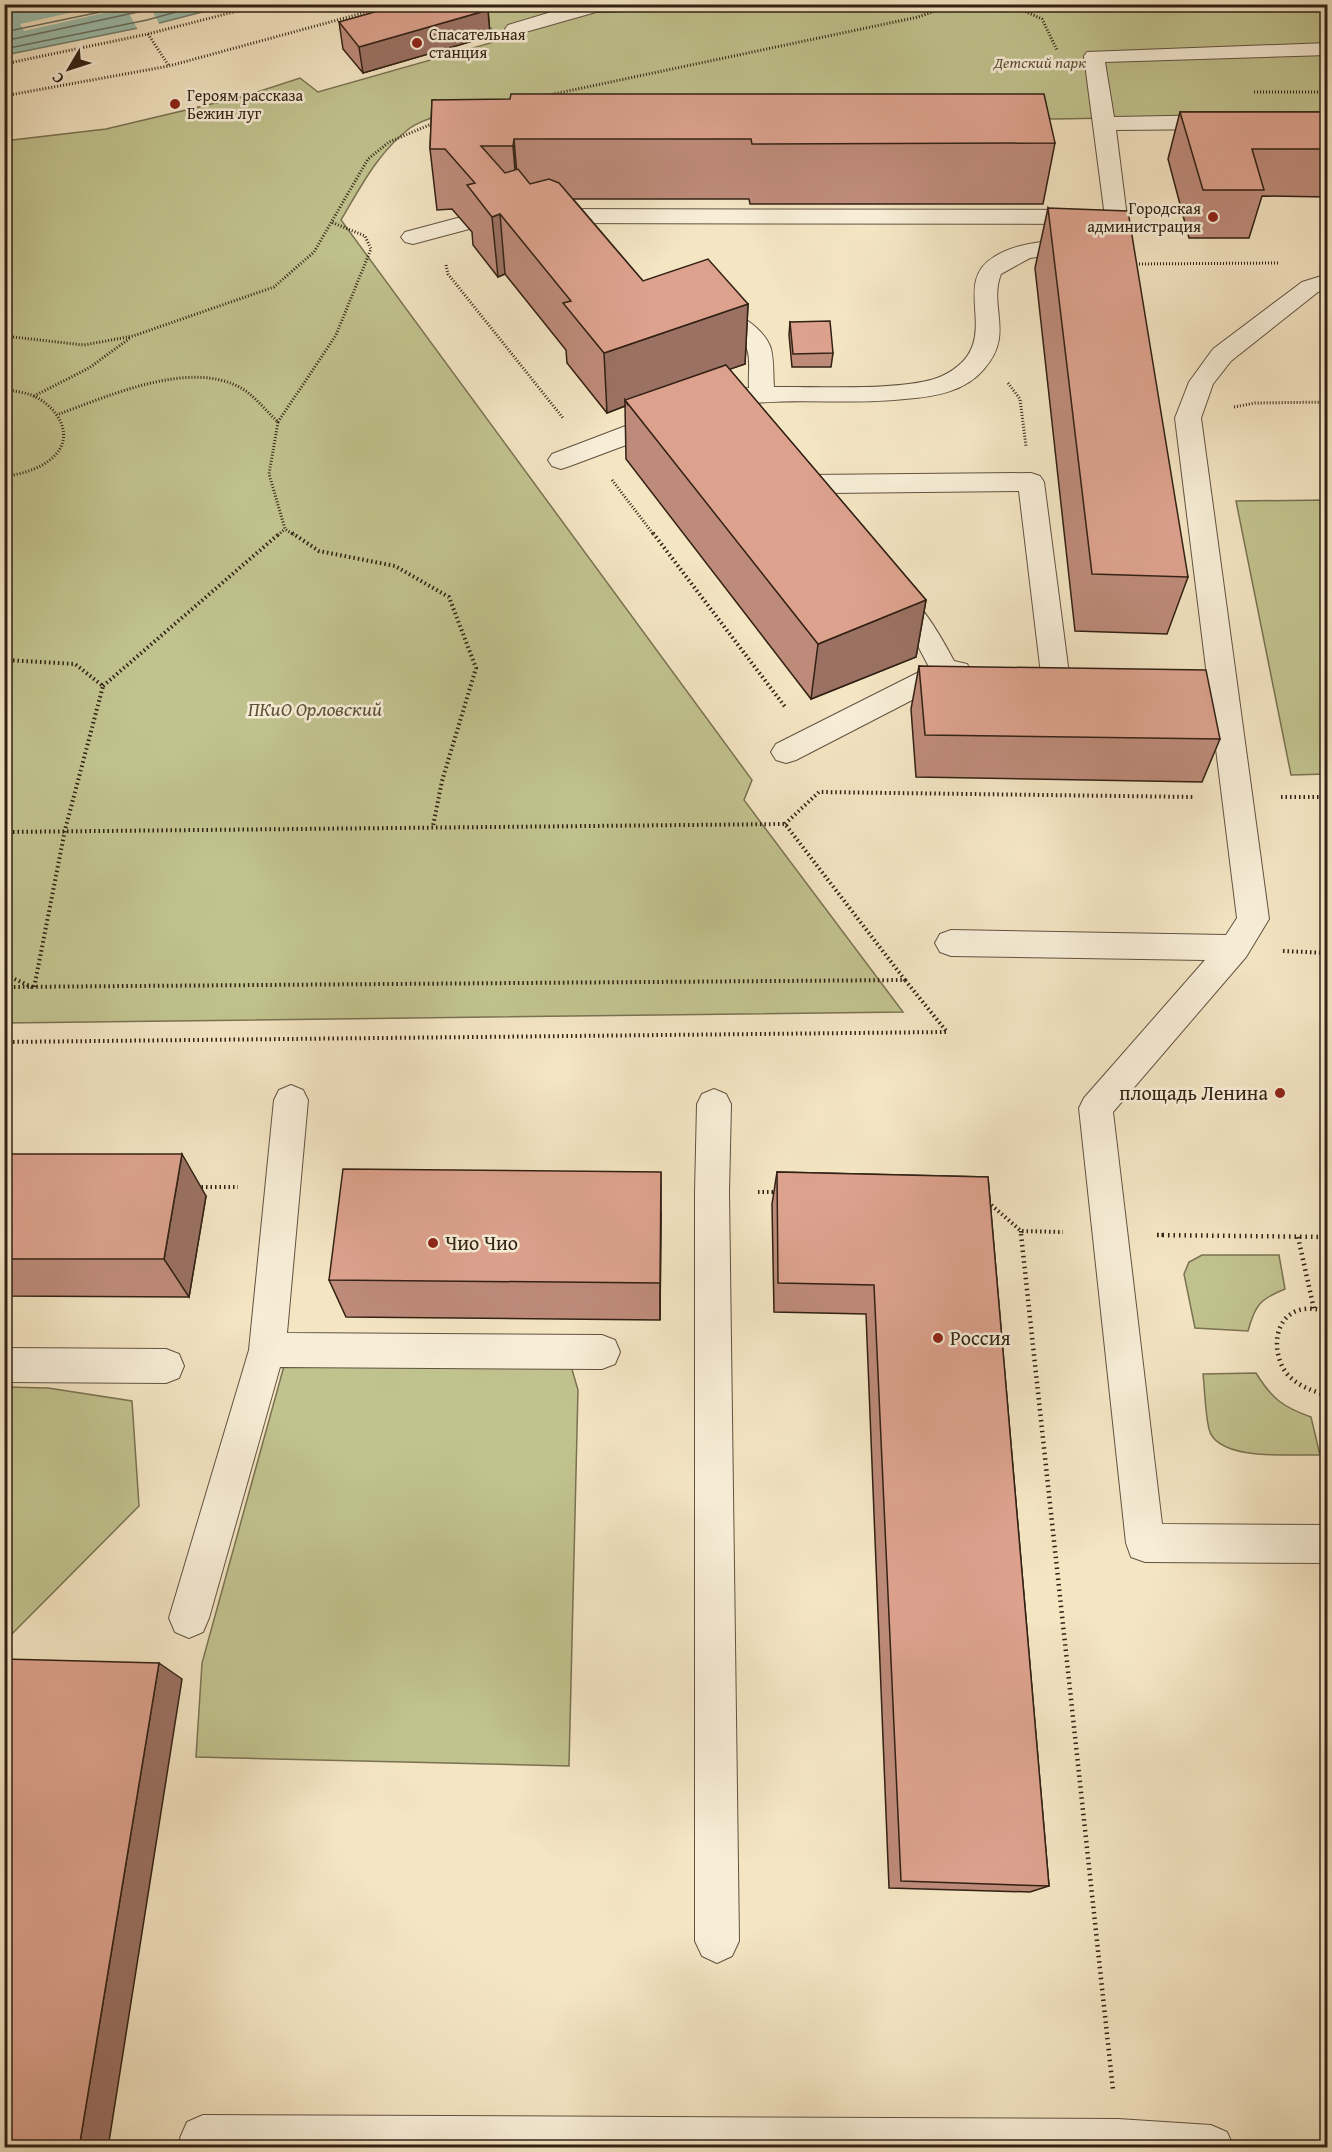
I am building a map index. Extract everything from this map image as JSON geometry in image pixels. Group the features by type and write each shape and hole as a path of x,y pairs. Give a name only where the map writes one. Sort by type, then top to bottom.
{"street":[{"path":"515,29 595,6 657,4"},
{"path":"561,460 724,399 762,395 878,394 929,389 950,382 967,372 985,354 989,340 986,288 991,271 1014,254 1077,246 1101,239 1113,229 1116,217 1094,56 1328,49"},
{"path":"1104,124 1245,122"},
{"path":"516,216 1116,217"},
{"path":"568,216 590,242"},
{"path":"413,237 465,223"},
{"path":"1328,281 1310,287 1222,355 1201,382 1188,418 1253,919 1235,948 1096,1108 1145,1543 1328,1545"},
{"path":"687,309 726,317 746,331 759,348 762,395"},
{"path":"837,521 808,484 1031,482 1055,674"},
{"path":"879,577 930,642 945,671"},
{"path":"798,746 945,671 978,672"},
{"path":"951,943 1235,948"},
{"path":"189,1618 267,1350 291,1100"},
{"path":"714,1104 712,1212 717,1941"},
{"path":"267,1350 602,1352"},
{"path":"4,1365 166,1366"},
{"path":"203,2138 1118,2142 1211,2148"}],"path":[{"path":"4,64 148,34 265,4"},
{"path":"371,4 376,11"},
{"path":"4,96 169,66 396,4"},
{"path":"547,95 918,16 955,4"},
{"path":"1009,4 1042,19 1061,60"},
{"path":"148,34 169,66"},
{"path":"1254,92 1328,92"},
{"path":"4,336 84,345 133,336 274,287 314,252 369,159 389,142 443,119"},
{"path":"332,222 365,236 371,249 336,335 278,422 269,474 285,529 319,551 395,566 449,597 476,668 442,781 433,826"},
{"path":"438,230 448,274 589,450 798,746"},
{"path":"1126,264 1280,263"},
{"path":"34,396 89,368 133,336"},
{"path":"59,414 146,384 171,379 201,377 222,380 240,387 278,422"},
{"path":"4,389 34,396 59,414 65,431 61,446 54,457 34,469 4,477"},
{"path":"1020,399 1031,482"},
{"path":"1188,418 1255,403 1328,402"},
{"path":"34,988 65,830 103,686 285,529"},
{"path":"4,660 75,664 103,686"},
{"path":"4,832 785,824 819,792 1202,797"},
{"path":"4,1042 947,1032 785,824"},
{"path":"4,974 34,988"},
{"path":"4,987 905,980"},
{"path":"1021,1231 1118,2142"},
{"path":"1298,1237 1314,1309"},
{"path":"1328,1311 1314,1309 1292,1313 1282,1322 1276,1336 1276,1350 1280,1364 1288,1377 1301,1387 1316,1394 1328,1396"}],"green space":[{"name":"ПКиО Орловский","path":"470,5 1327,5 1327,114 1056,119 457,109 410,128 379,159 341,220 752,780 744,800 903,1012 5,1023 4,141 106,129 245,96 300,78 318,92 494,42 496,34"},
{"path":"1327,500 1327,581 1321,581 1328,603 1327,774 1291,775 1236,501"},
{"path":"1202,1255 1279,1255 1285,1289 1260,1304 1253,1315 1248,1331 1195,1328 1184,1274 1189,1262"},
{"path":"284,1366 571,1366 578,1390 569,1766 196,1757 202,1663"},
{"path":"1256,1373 1279,1401 1311,1417 1320,1455 1257,1454 1226,1447 1215,1440 1209,1429 1203,1374"},
{"path":"5,1387 48,1388 132,1401 139,1506 5,1641"}],"water":[{"path":"5,5 229,5 148,26 5,55"}],"pier":[{"path":"81,5 149,5 160,25 138,30 126,8 24,31 20,24 83,10"}],"building":[{"path":"403,4 483,4 488,10 359,47 339,22"},
{"path":"511,94 1044,94 1055,143 752,144 751,139 514,139 513,146 481,146 505,173 518,169 530,184 549,179 559,183 643,281 708,259 748,304 604,353 563,303 571,301 500,214 492,217 467,185 475,183 445,149 430,149 432,100 510,99"},
{"path":"1180,112 1328,112 1328,149 1252,149 1264,190 1203,190"},
{"path":"1048,208 1128,211 1188,577 1092,574"},
{"path":"830,321 833,353 793,354 790,322"},
{"path":"726,365 926,600 818,644 625,400"},
{"path":"919,666 1206,670 1220,739 925,735"},
{"path":"4,1154 182,1154 164,1259 4,1259"},
{"path":"343,1169 661,1172 660,1283 329,1280"},
{"path":"777,1172 988,1177 1049,1886 901,1881 874,1285 778,1283"},
{"path":"4,1659 159,1663 79,2148 4,2148"}],"place":[{"name":"Спасательная станция","path":"417,43"},
{"name":"Героям рассказа Бежин луг","path":"175,104"},
{"name":"Городская администрация","path":"1213,217"},
{"name":"площадь Ленина","path":"1280,1093"},
{"name":"Чио Чио","path":"433,1243"},
{"name":"Россия","path":"938,1338"}],"park label":[{"name":"Детский парк","path":"1040,62"}]}
